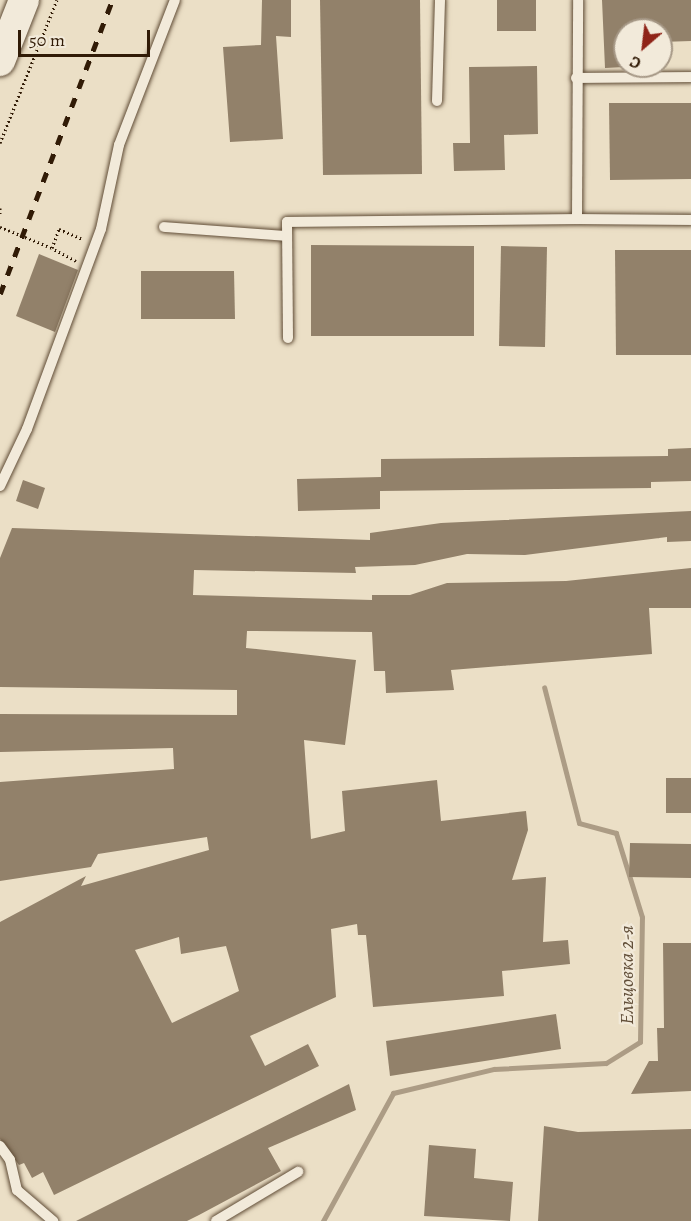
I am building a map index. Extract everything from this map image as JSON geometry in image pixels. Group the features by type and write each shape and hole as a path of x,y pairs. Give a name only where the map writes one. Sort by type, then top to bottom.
{"main road":[{"path":"0,61 24,0"}],"lane":[{"path":"0,486 87,268 95,245 119,145 175,0"},
{"path":"437,101 440,0"},
{"path":"577,219 578,0"},
{"path":"576,78 691,76"},
{"path":"288,338 287,222 691,220"},
{"path":"164,227 287,236"},
{"path":"0,1146 10,1160 17,1190 53,1221"},
{"path":"216,1221 298,1172"}],"path":[{"path":"0,142 57,0"},
{"path":"0,208 0,216"},
{"path":"0,227 52,248 87,268"},
{"path":"52,248 59,230 95,245"}],"building":[{"path":"262,0 291,0 291,37 276,36 283,139 230,142 223,47 261,45"},
{"path":"320,0 420,0 422,174 323,175"},
{"path":"497,0 536,0 536,31 497,31"},
{"path":"602,0 691,0 691,41 673,42 673,18 613,18 613,68 605,68"},
{"path":"537,66 538,134 504,135 505,170 454,171 453,143 470,143 469,67"},
{"path":"609,103 691,103 691,179 610,180"},
{"path":"311,245 474,246 474,336 311,336"},
{"path":"501,246 547,247 545,347 499,346"},
{"path":"615,250 691,250 691,355 616,355"},
{"path":"39,254 78,270 55,332 16,316"},
{"path":"141,271 234,271 235,319 141,319"},
{"path":"691,448 691,481 651,482 651,488 380,491 380,509 298,511 297,479 381,477 381,459 668,456 668,449"},
{"path":"23,480 45,488 38,509 16,501"},
{"path":"691,511 691,541 667,542 667,537 525,555 467,554 415,565 355,567 356,573 194,570 193,595 372,600 372,595 410,595 447,583 566,581 691,568 691,608 649,608 652,654 451,670 454,690 386,693 385,671 374,671 372,632 247,631 246,648 356,660 345,745 304,740 311,839 345,831 342,791 437,780 441,821 526,811 528,830 512,880 546,877 543,942 568,940 570,964 502,971 504,996 373,1007 366,935 358,935 357,924 331,929 336,997 250,1036 265,1066 308,1044 319,1066 54,1195 43,1172 32,1178 24,1163 19,1165 0,1139 0,922 86,876 81,886 209,850 207,837 98,854 91,867 0,881 0,782 174,769 173,748 0,752 0,714 237,715 237,690 0,687 0,558 12,528 370,540 370,533 441,523","holes":["179,937 181,954 226,946 239,991 172,1023 135,950"]},
{"path":"666,778 691,778 691,813 666,813"},
{"path":"630,843 691,844 691,878 629,877"},
{"path":"663,943 691,943 691,1091 631,1094 649,1061 658,1061 657,1028 664,1028"},
{"path":"556,1014 561,1049 390,1076 386,1041"},
{"path":"349,1084 356,1110 268,1148 281,1171 199,1215 187,1221 76,1221"},
{"path":"544,1126 578,1132 691,1129 691,1221 538,1221"},
{"path":"429,1145 476,1149 474,1178 513,1182 510,1221 424,1216"}],"waterway":[{"name":"Ельцовка 2-я","path":"323,1221 393,1093 494,1069 606,1063 640,1042 642,917 616,833 579,823 544,687"}],"railway":[{"path":"0,294 112,0"}]}
